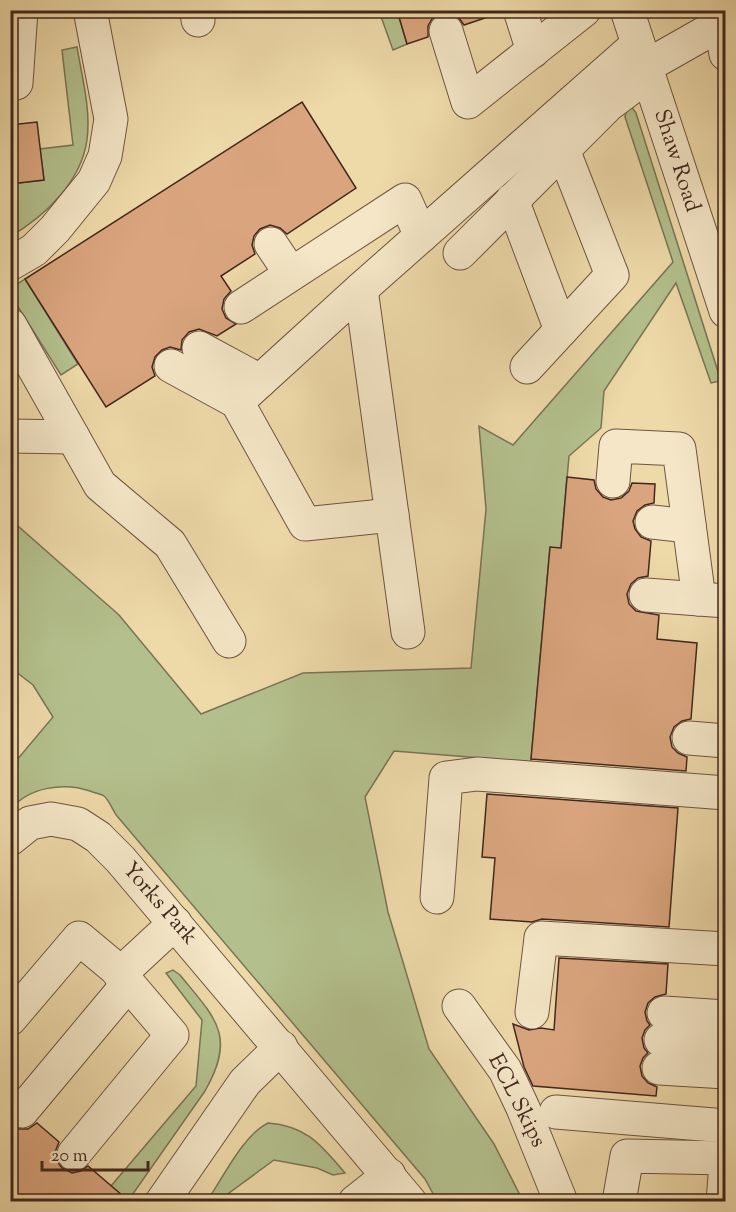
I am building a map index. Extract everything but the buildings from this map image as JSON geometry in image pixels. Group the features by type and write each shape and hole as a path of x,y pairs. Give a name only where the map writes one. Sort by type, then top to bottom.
{"street":[{"path":"10,84 16,83 21,10"},
{"path":"10,264 34,250 55,229 94,181 105,156 111,119 90,10"},
{"path":"520,10 533,51"},
{"path":"446,31 468,102 584,10"},
{"name":"Shaw Road","path":"627,10 726,311"},
{"path":"249,391 421,236 644,62 722,27"},
{"path":"460,253 608,105 644,62"},
{"path":"527,367 612,275 562,150"},
{"path":"241,307 405,200 421,236"},
{"path":"512,200 561,330"},
{"path":"271,244 291,274"},
{"path":"361,289 408,632"},
{"path":"10,325 99,485 170,544 229,641"},
{"path":"199,348 249,391 305,524 392,515"},
{"path":"171,366 249,391"},
{"path":"10,436 73,437"},
{"path":"613,481 616,446 679,449 689,526 712,600 646,595"},
{"path":"652,522 689,526"},
{"path":"689,738 726,741"},
{"path":"437,897 446,778 477,774 726,793"},
{"name":"Yorks Park","path":"10,839 30,823 51,819 78,824 98,837 176,923 410,1202"},
{"path":"22,1111 124,979 176,923"},
{"path":"10,1019 79,938 124,979 172,1035 74,1154"},
{"path":"532,1012 541,939 726,949"},
{"name":"ECL Skips","path":"459,1006 505,1070 561,1202"},
{"path":"661,1040 726,1017"},
{"path":"661,1040 726,1044"},
{"path":"661,1040 726,1072"},
{"path":"162,1202 245,1082 280,1047"},
{"path":"556,1112 726,1126"},
{"path":"620,1202 627,1156 726,1160 723,1202"},
{"path":"355,1202 389,1175"}],"green space":[{"path":"379,11 397,11 407,44 393,50"},
{"path":"77,47 88,117 87,140 83,155 77,170 60,196 24,228 11,236 10,184 44,180 40,149 73,145 62,50"},
{"path":"628,102 636,113 721,381 711,383 676,283 604,391 601,428 569,456 561,548 550,548 531,762 394,751 365,797 388,912 429,1049 494,1144 523,1201 437,1201 425,1179 117,816 104,796 80,788 48,788 27,796 11,809 11,767 53,717 33,685 11,668 11,520 119,615 201,714 303,673 471,668 486,509 479,426 513,445 673,262 625,117"},
{"path":"25,279 78,364 61,375 15,302 16,285"},
{"path":"173,970 180,975 212,1016 218,1028 220,1055 215,1072 205,1091 128,1201 111,1186 196,1086 202,1020 166,973"},
{"path":"268,1123 293,1128 303,1133 320,1146 345,1173 333,1175 317,1168 274,1160 225,1196 222,1201 207,1201 242,1147 250,1137"}]}
